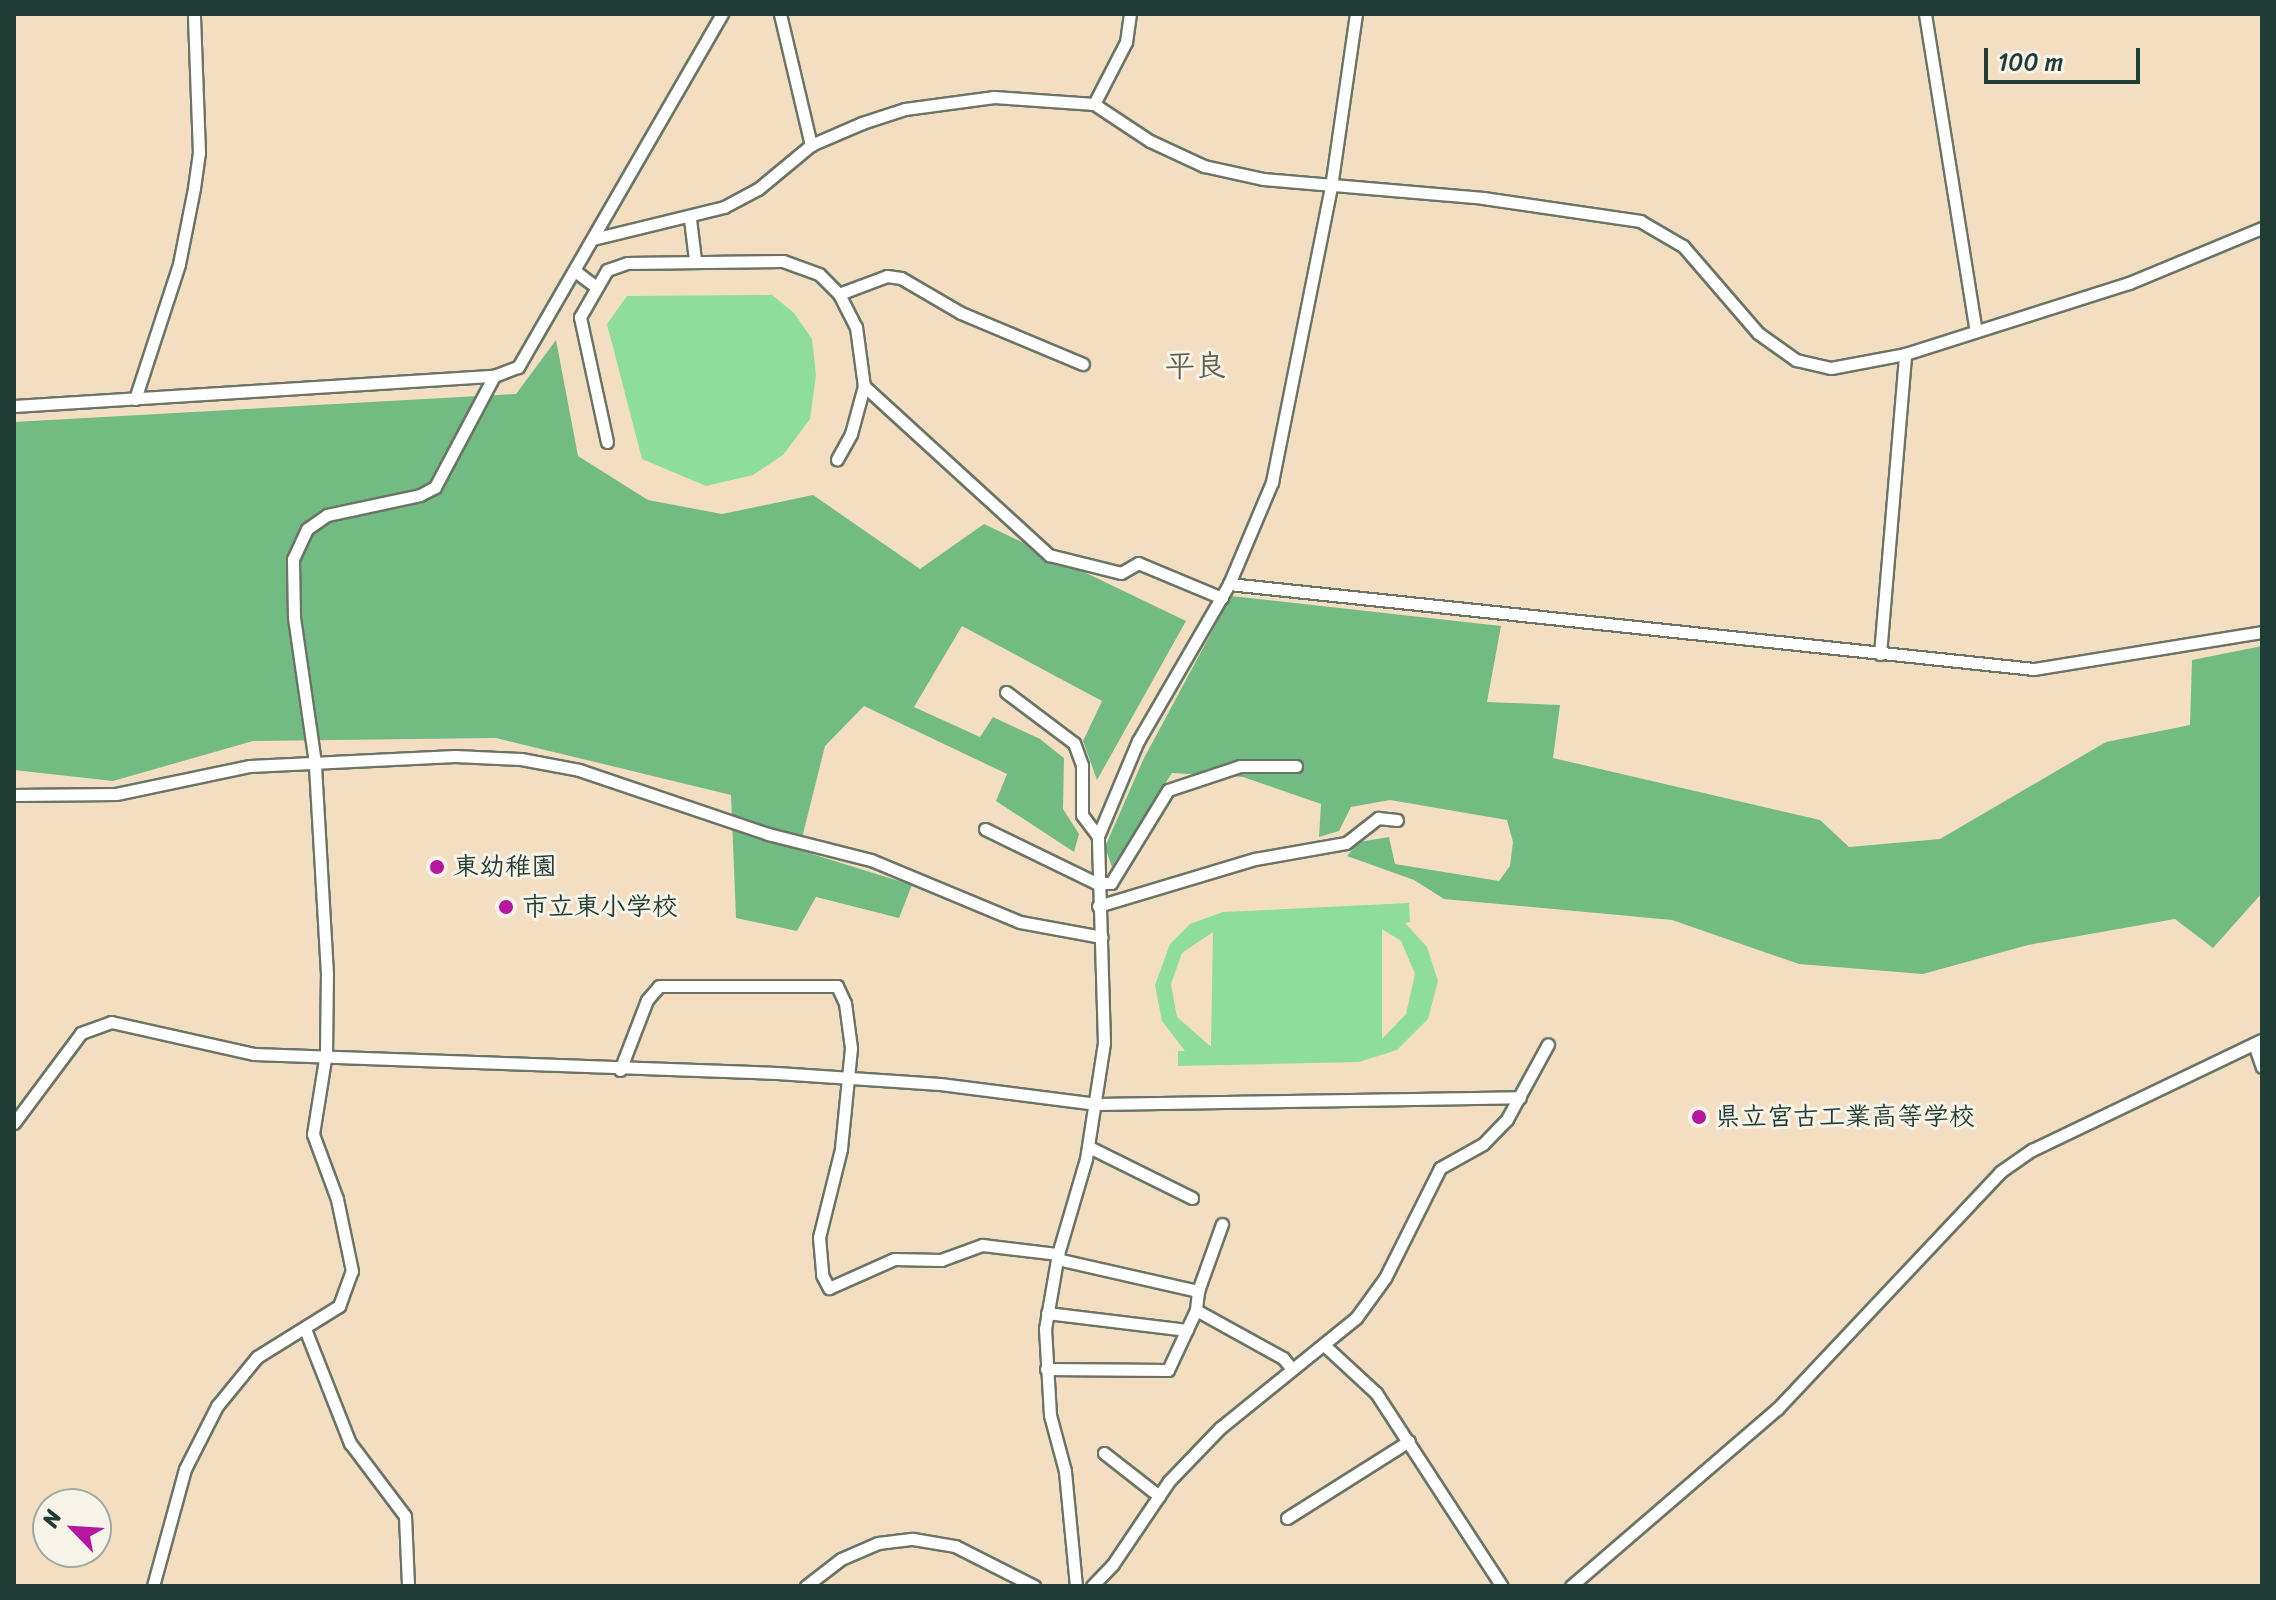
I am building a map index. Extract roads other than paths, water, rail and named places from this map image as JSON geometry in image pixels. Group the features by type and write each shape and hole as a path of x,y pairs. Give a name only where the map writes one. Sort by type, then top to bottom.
{"street":[{"path":"135,399 179,264 194,188 199,153 194,14"},
{"path":"14,406 494,376 518,367 722,14"},
{"path":"780,14 811,145"},
{"path":"1094,104 1126,42 1130,14"},
{"path":"1076,1586 1070,1500 1050,1415 1046,1369 1047,1313 1058,1257 1089,1147 1104,1043 1102,937 1096,883 1098,836 1138,741 1229,584 1272,482 1331,187 1356,14"},
{"path":"1925,14 1976,331"},
{"path":"593,239 690,219 758,189 811,145 905,109 994,97 1094,104 1150,141 1204,166 1331,187 1483,198 1640,221 1683,246 1758,333 1796,360 1831,368 1905,354 2129,283 2262,228"},
{"path":"690,219 695,260"},
{"path":"607,442 580,317 595,286 613,265 695,260 795,264 819,274 839,294 856,327 864,386 851,434 837,459"},
{"path":"575,271 595,286"},
{"path":"839,294 887,276 901,278 961,313 1083,364"},
{"path":"1880,654 1905,354"},
{"path":"153,1586 185,1469 217,1406 257,1357 339,1306 352,1271 337,1199 313,1134 326,1053 315,763 294,617 293,559 307,529 343,508 420,495 435,487 494,376"},
{"path":"864,386 1049,555 1121,573 1138,563 1222,598"},
{"path":"1229,584 1739,634 1880,654 2051,669 2262,632"},
{"path":"1006,692 1074,743 1082,765 1082,815 1098,836"},
{"path":"14,795 116,794 250,766 455,756 550,763 768,834 871,860 1020,922 1102,937"},
{"path":"985,829 1096,883 1111,883 1120,876 1168,790 1240,766 1296,766"},
{"path":"1098,906 1255,859 1332,847 1378,818 1397,820"},
{"path":"620,1070 647,1000 659,986 837,986 848,1025 849,1080 841,1149 819,1237 820,1262 829,1288 894,1259 941,1260 982,1245 1058,1257 1198,1291"},
{"path":"14,1123 75,1039 111,1022 254,1054 326,1053 620,1070 710,1069 940,1084 1097,1104 1520,1097"},
{"path":"1571,1586 1777,1409 2000,1172 2032,1150 2258,1042 2262,1067"},
{"path":"1092,1586 1159,1496 1220,1428 1356,1318 1385,1278 1440,1168 1483,1144 1520,1097 1548,1044"},
{"path":"1089,1147 1192,1198"},
{"path":"1046,1369 1168,1370 1196,1310 1198,1291 1222,1224"},
{"path":"1196,1310 1283,1358 1291,1368"},
{"path":"1047,1313 1187,1330"},
{"path":"305,1329 350,1443 405,1516 408,1586"},
{"path":"1324,1345 1376,1393 1409,1441 1479,1558 1502,1586"},
{"path":"1287,1518 1409,1441"},
{"path":"1104,1453 1159,1496"},
{"path":"806,1586 841,1559 878,1543 913,1539 955,1546 1034,1586"}],"place":[{"name":"東幼稚園","path":"437,867"},
{"name":"市立東小学校","path":"506,907"},
{"name":"県立宮古工業高等学校","path":"1699,1117"}],"district":[{"name":"平良","path":"1195,366"}]}
